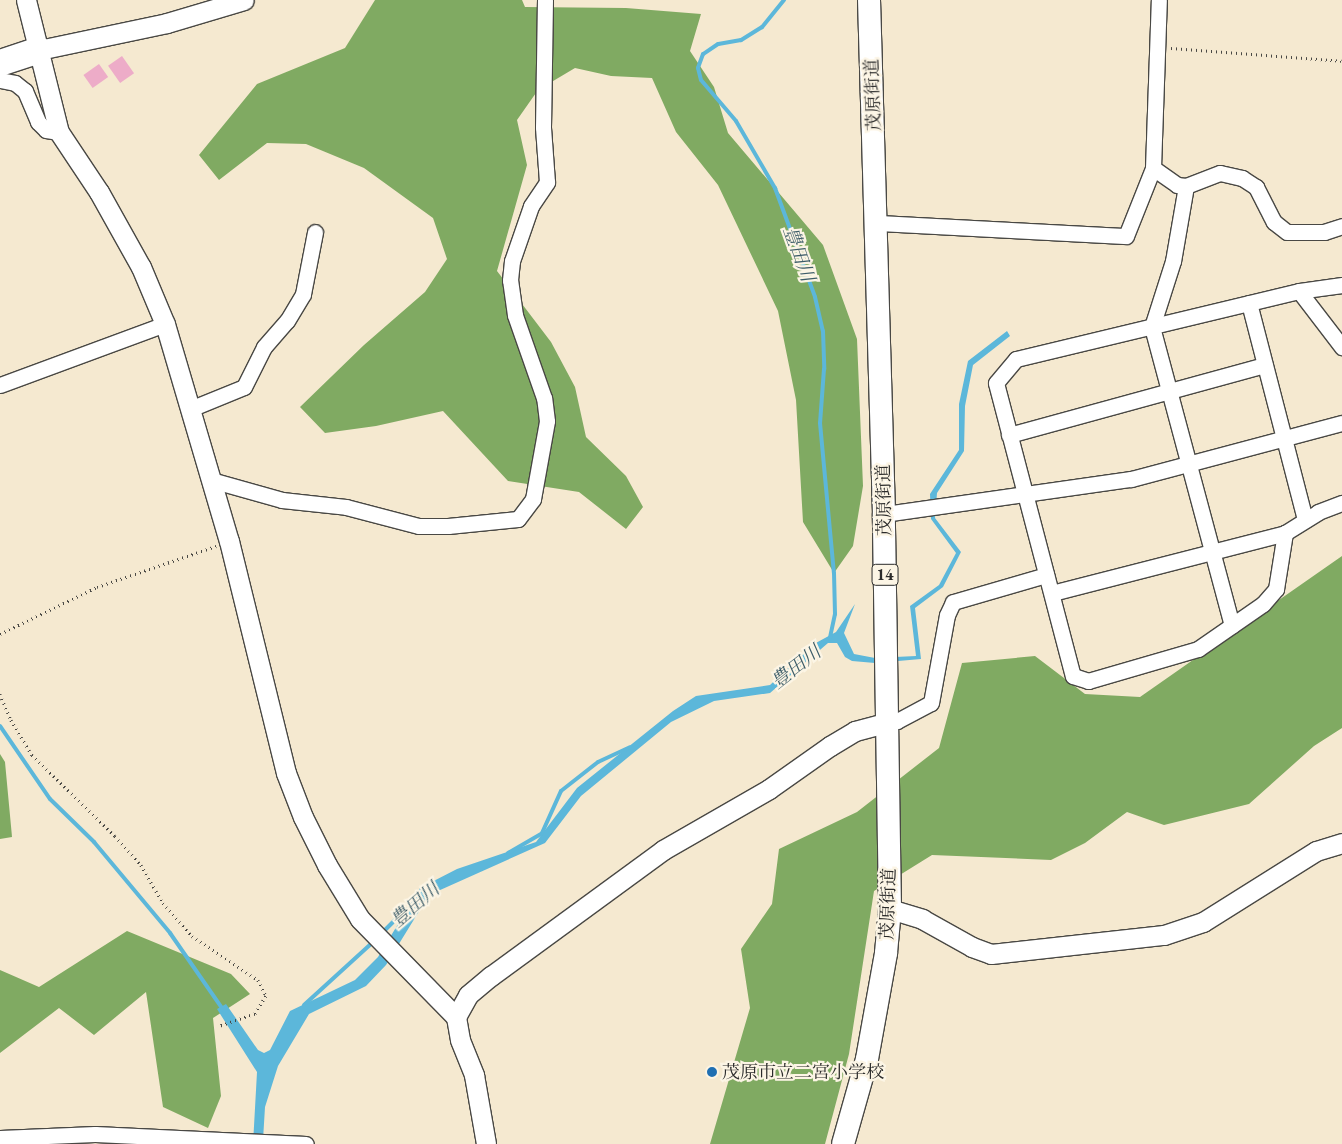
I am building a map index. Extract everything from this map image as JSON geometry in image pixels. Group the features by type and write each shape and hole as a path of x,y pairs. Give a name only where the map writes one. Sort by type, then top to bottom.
{"highway":[{"path":"0,53 39,50"},
{"path":"0,63 39,50"}],"main road":[{"name":"茂原街道","path":"843,1144 869,1050 890,909 884,514 869,0"}],"street":[{"path":"26,0 59,132 99,192 141,266 165,324 228,541 286,773 327,865 360,919 456,1017 460,1040 474,1075 486,1144"},
{"path":"39,50 167,23 244,0"},
{"path":"211,480 282,500 346,507 420,526 448,526 518,519 533,499 547,421 544,398 515,315 510,280 512,261 532,206 547,182 543,126 545,0"},
{"path":"877,223 1126,236 1153,168 1158,0"},
{"path":"0,80 15,83 25,91 38,122 46,130 59,132"},
{"path":"1153,168 1177,185 1186,186 1220,173 1242,178 1256,187 1274,222 1287,232 1324,232 1342,226"},
{"path":"1186,186 1173,261 1152,327 1232,625"},
{"path":"190,409 244,387 264,347 287,321 303,294 315,232"},
{"path":"1285,533 1276,589 1263,604 1198,649 1088,681 1073,676 996,383 1016,359 1299,291 1342,285"},
{"path":"1299,291 1342,346"},
{"path":"1249,303 1305,520"},
{"path":"0,385 165,324"},
{"path":"1009,435 1266,365"},
{"path":"884,514 1131,479 1342,423"},
{"path":"1052,593 1285,533 1305,520 1342,503"},
{"path":"456,1017 468,995 663,850 769,789 855,731 906,717 931,703 947,615 953,602 1046,575"},
{"path":"890,909 922,919 972,947 991,954 1164,934 1203,922 1316,851 1342,843"},
{"path":"0,1138 39,1134 141,1140 306,1144"}],"path":[{"path":"1156,47 1342,61"},
{"path":"0,634 97,587 228,541"},
{"path":"0,694 11,720 32,755 116,836 141,865 163,903 192,936 258,980 266,996 255,1014 218,1027"}],"green space":[{"path":"375,0 522,0 525,7 626,8 701,14 690,51 714,87 728,133 823,245 857,339 863,486 853,546 834,573 803,522 796,400 778,311 718,185 676,132 652,78 611,76 575,68 538,90 517,120 527,165 497,271 551,342 575,387 586,437 626,476 643,507 626,529 579,492 508,481 443,411 376,426 325,433 300,407 364,345 425,292 447,259 433,218 364,168 306,144 267,143 219,180 199,155 257,84 345,48"},
{"path":"1342,556 1342,728 1314,746 1249,804 1164,825 1127,812 1085,843 1051,860 932,855 874,891 849,1054 825,1144 710,1144 750,1008 741,949 772,904 779,849 857,812 939,748 962,663 1035,656 1085,694 1140,697"},
{"path":"0,754 5,762 12,837 0,839"},
{"path":"127,931 231,974 250,994 213,1018 221,1096 208,1128 163,1107 146,992 94,1035 59,1008 0,1053 0,970 39,987"}],"water":[{"path":"1007,331 1010,336 973,365 965,406 964,451 937,493 935,518 961,552 943,587 915,608 921,659 875,663 852,661 845,657 837,643 828,643 770,693 714,701 671,722 581,796 545,843 429,895 386,965 366,986 309,1014 278,1066 265,1107 263,1140 253,1144 257,1072 217,1009 226,1004 258,1050 264,1053 270,1050 290,1011 355,980 378,957 420,888 457,869 536,842 577,788 673,711 696,696 770,685 814,644 836,632 855,604 844,633 854,654 875,658 916,656 910,606 939,585 956,553 931,519 930,494 959,450 959,404 968,361"}],"building":[{"path":"122,56 134,73 120,83 108,66"},
{"path":"99,64 108,77 93,88 83,75"}],"waterway":[{"name":"豊田川","path":"784,0 762,27 741,40 718,44 703,54 698,68 701,80 736,121 775,188 815,297 823,331 824,369 820,423 834,573 835,614 830,638"},
{"path":"0,726 50,799 94,842 170,933 224,1011"},
{"name":"豊田川","path":"508,853 542,833 561,791 598,762 630,747"},
{"name":"豊田川","path":"381,934 406,909"},
{"name":"豊田川","path":"304,1005 374,941"}],"place":[{"name":"茂原市立二宮小学校","path":"712,1072"}]}
